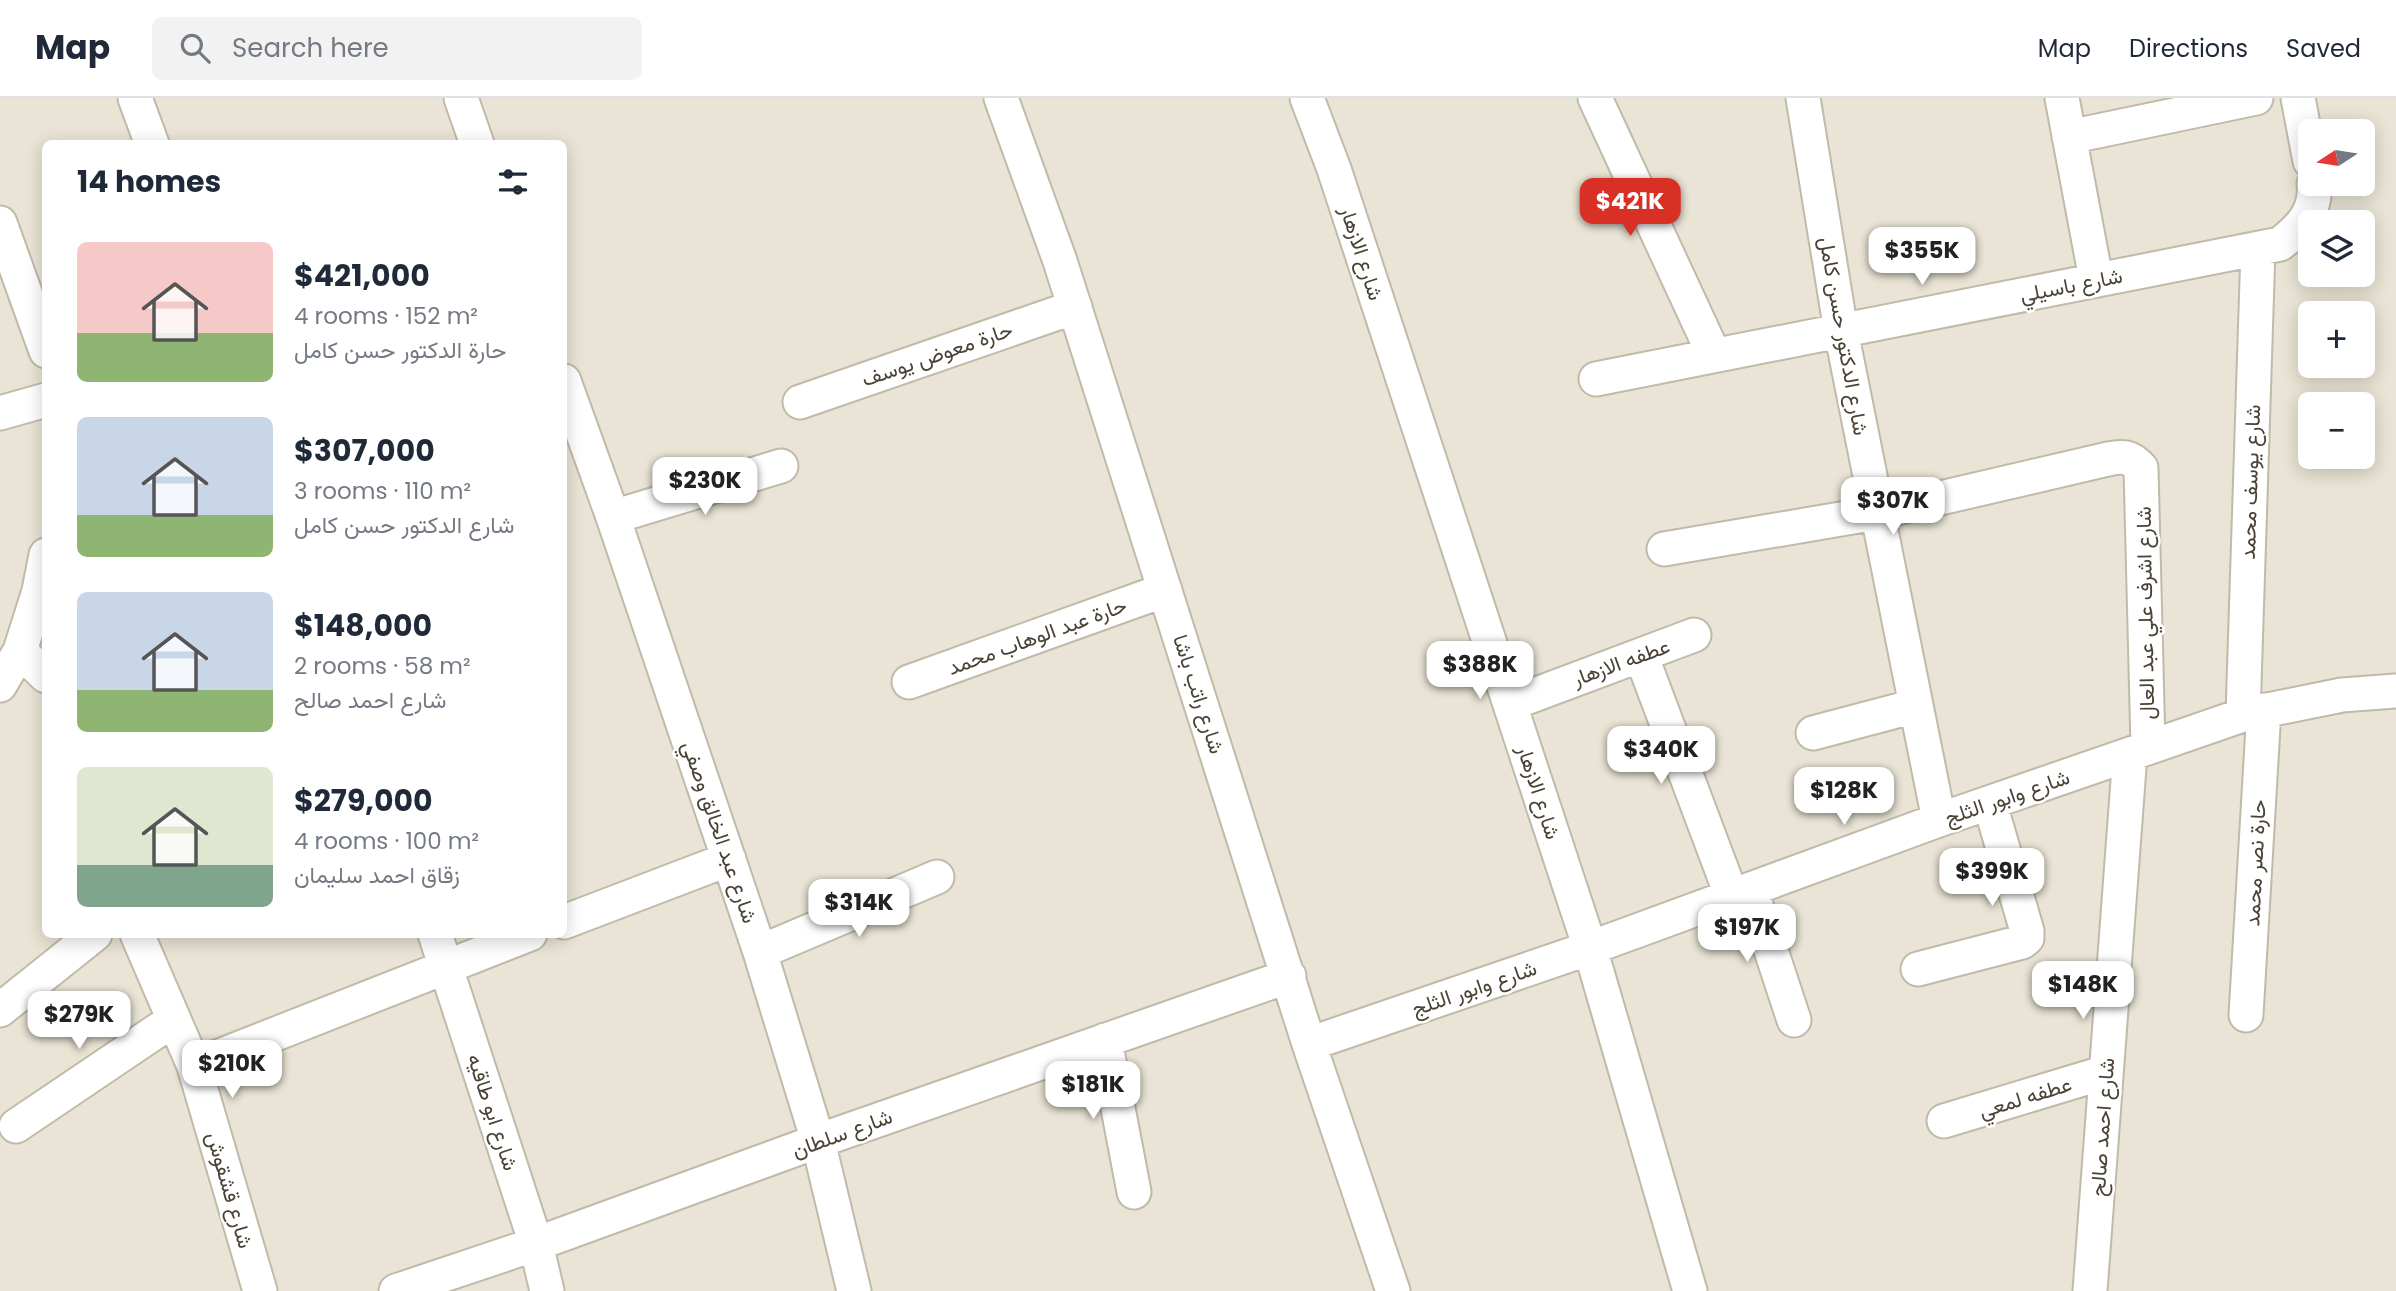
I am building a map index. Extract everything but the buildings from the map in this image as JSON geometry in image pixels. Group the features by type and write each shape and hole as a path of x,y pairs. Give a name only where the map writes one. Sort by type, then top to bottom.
{"street":[{"path":"135,98 151,140"},
{"path":"461,98 476,140"},
{"name":"شارع راتب باشا","path":"1001,98 1075,307 1309,1044 1393,1291"},
{"name":"شارع الازهار","path":"1307,98 1334,169 1590,948 1690,1291"},
{"path":"1595,98 1714,355"},
{"name":"شارع الدكتور حسن كامل","path":"1803,98 1841,331 1938,820"},
{"path":"2062,98 2096,279"},
{"path":"2069,137 2256,98"},
{"path":"2298,98 2302,119"},
{"name":"شارع باسيلي","path":"1596,379 2280,244 2299,231 2311,211 2313,196"},
{"path":"0,223 42,340"},
{"name":"شارع يوسف محمد","path":"2253,712 2258,248"},
{"name":"حارة معوض يوسف","path":"800,402 1075,307"},
{"name":"شارع عبد الخالق وصفي","path":"567,388 760,952 818,1141 854,1291"},
{"path":"0,413 42,401"},
{"name":"شارع اشرف علي عبد العال","path":"1876,513 2123,456 2133,459 2141,468 2139,751"},
{"path":"613,517 781,466"},
{"path":"1664,549 1876,513"},
{"path":"0,685 20,651 42,576"},
{"name":"حارة عبد الوهاب محمد","path":"909,682 1166,590"},
{"name":"عطفه الازهار","path":"1510,704 1694,635"},
{"path":"20,651 42,672"},
{"path":"1641,655 1794,1020"},
{"name":"شارع وابور الثلج","path":"1309,1044 1590,948 1938,820 2253,712 2342,695 2396,691"},
{"path":"1813,733 1915,706"},
{"name":"حارة نصر محمد","path":"2246,1015 2253,712"},
{"name":"شارع احمد صالح","path":"2090,1291 2106,1072 2139,751"},
{"path":"1918,969 2022,942 2027,938 1990,804"},
{"path":"567,921 729,859"},
{"path":"760,952 937,877"},
{"path":"0,1010 91,938"},
{"name":"شارع قشقوش","path":"139,938 194,1066 260,1291"},
{"name":"شارع ابو طاقيه","path":"436,938 536,1244 547,1291"},
{"path":"194,1066 520,938"},
{"name":"شارع سلطان","path":"396,1291 536,1244 818,1141 1289,976"},
{"path":"16,1126 173,1020"},
{"path":"1105,1040 1134,1192"},
{"name":"عطفه لمعي","path":"1944,1121 2106,1072"}],"shaded area":[{"path":"0,98 2396,98 2396,1291 0,1291"}]}
